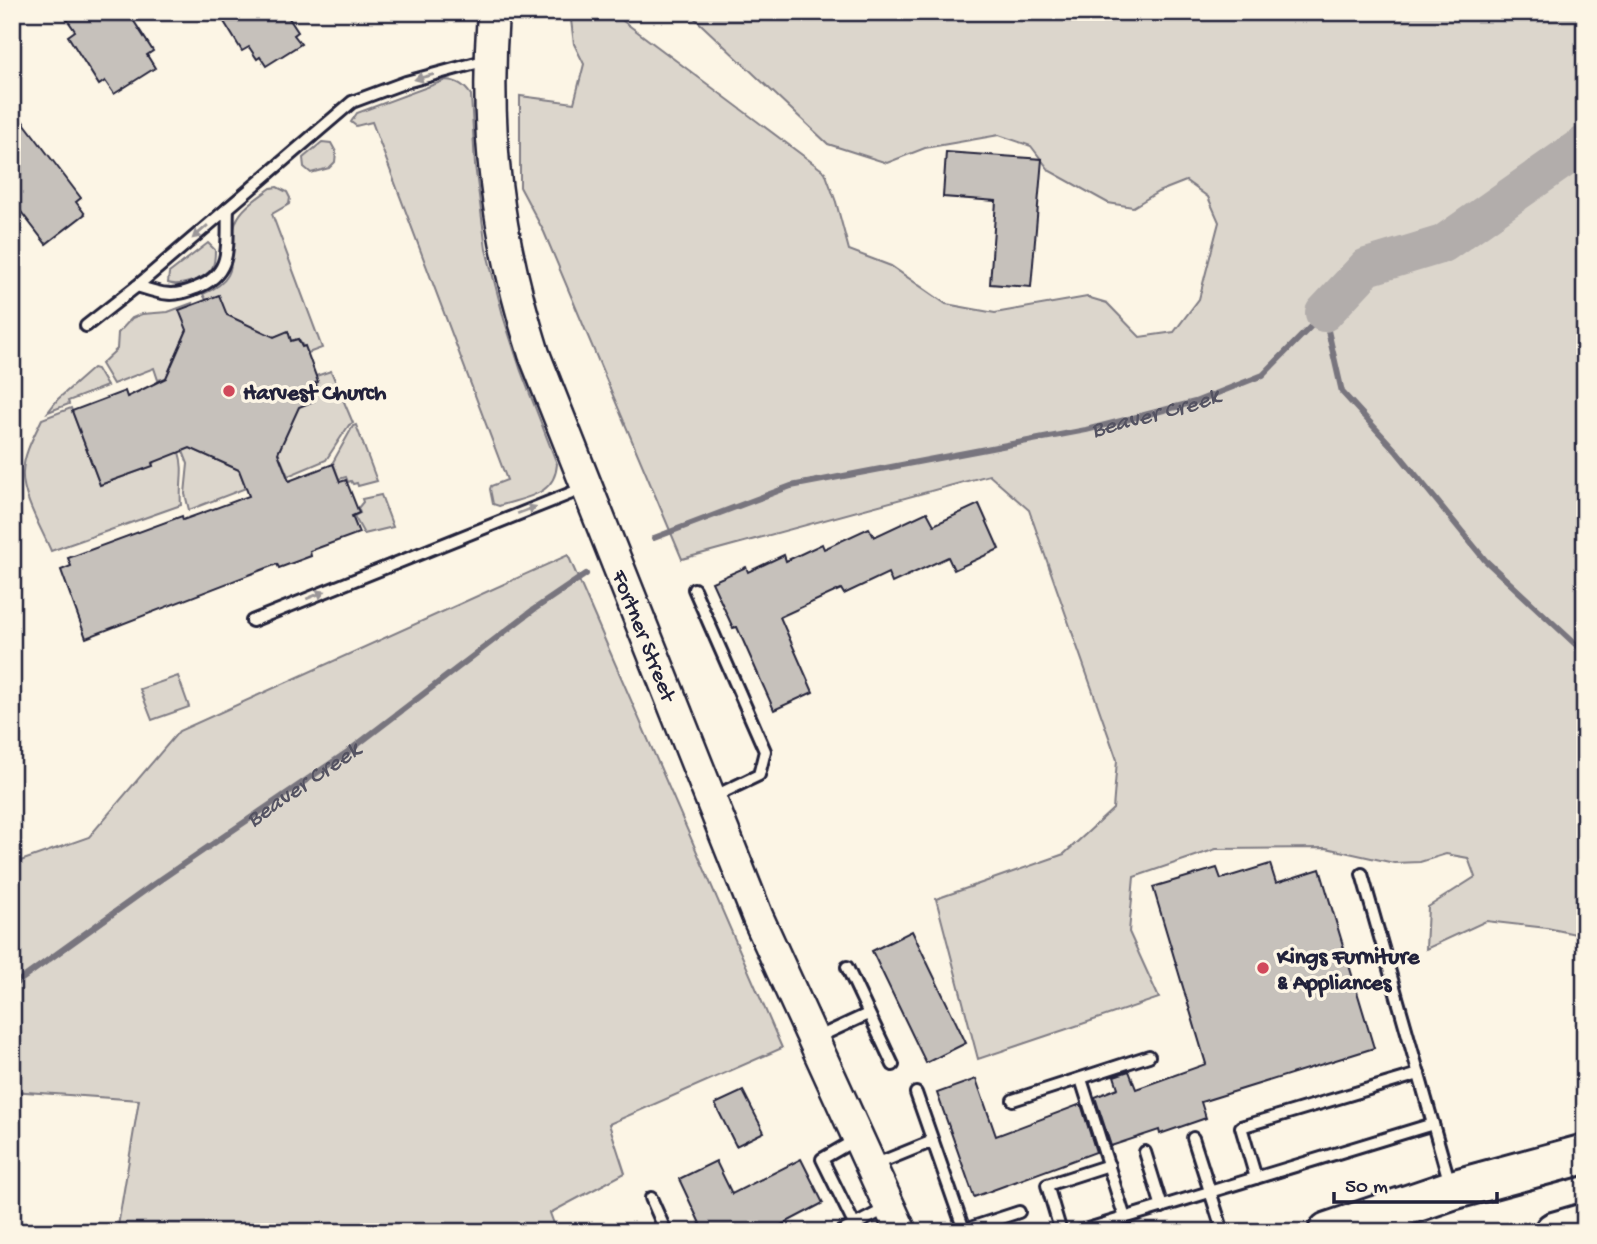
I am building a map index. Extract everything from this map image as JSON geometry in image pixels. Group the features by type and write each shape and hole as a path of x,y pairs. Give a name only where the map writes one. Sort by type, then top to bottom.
{"highway":[{"path":"1328,1232 1452,1190 1585,1154"},
{"path":"1554,1232 1585,1223"}],"street":[{"name":"Fortner Street","path":"493,12 490,59 494,180 507,261 534,354 758,918 895,1219"}],"lane":[{"path":"86,326 137,286 352,102 406,82 490,59"},
{"path":"137,286 162,294 180,295 211,282 221,272 225,259 228,208"},
{"path":"252,621 586,487"},
{"path":"694,589 765,751 759,775 710,799"},
{"path":"1362,874 1452,1190"},
{"path":"847,967 893,1065"},
{"path":"812,1040 869,1014"},
{"path":"1013,1100 1149,1056"},
{"path":"1256,1178 1241,1127 1419,1074"},
{"path":"1081,1079 1125,1217"},
{"path":"916,1093 964,1230 1019,1212"},
{"path":"1079,1232 1433,1124"},
{"path":"1193,1138 1223,1232"},
{"path":"856,1228 822,1159 858,1139"},
{"path":"870,1166 933,1141"},
{"path":"1145,1152 1162,1207"},
{"path":"1061,1232 1047,1185 1109,1165"},
{"path":"651,1198 666,1232"},
{"path":"841,1232 895,1219"}],"shaded area":[{"path":"570,12 611,12 825,172 849,250 891,266 946,304 995,313 1087,297 1107,303 1140,337 1174,332 1199,299 1219,222 1208,197 1186,181 1158,192 1133,207 1108,203 1050,171 1031,146 999,135 925,148 887,163 828,144 688,12 1585,12 1585,936 1547,928 1486,921 1426,949 1428,907 1475,877 1468,858 1446,854 1420,862 1394,863 1326,848 1216,849 1134,877 1129,932 1159,998 978,1059 936,899 1064,854 1113,809 1117,760 1029,510 989,475 682,559 544,232 520,187 520,96 574,103 584,64 574,44"},
{"path":"446,80 460,84 471,95 475,165 486,249 521,371 557,464 555,475 545,489 499,506 493,504 490,489 491,486 507,480 372,122 356,126 351,122 357,113"},
{"path":"322,142 331,143 336,152 335,162 329,168 311,173 304,167 303,158"},
{"path":"277,187 287,192 289,204 272,214 322,348 308,353 298,339 291,341 288,332 274,337 245,325 214,307 203,294 217,287 230,272 232,234 238,217 256,199 271,188"},
{"path":"208,243 215,250 214,264 209,272 185,283 168,283 169,273"},
{"path":"192,303 187,330 166,378 158,380 154,368 113,384 101,364 117,349 118,333 132,318 142,314 168,312"},
{"path":"93,368 97,369 107,386 48,412 58,399"},
{"path":"331,371 353,423 326,460 288,476 278,453 298,409 310,394 317,390 316,376"},
{"path":"71,408 100,485 153,466 141,434 179,452 182,465 181,505 51,551 25,491 23,472 25,458 42,419"},
{"path":"356,425 377,481 358,486 357,483 348,482 346,477 339,479 333,462"},
{"path":"190,448 239,470 246,488 189,510 185,494 188,464 183,451"},
{"path":"381,495 393,527 364,534 354,516 360,513 358,508 363,502 362,499"},
{"path":"568,555 782,1048 609,1124 625,1173 550,1213 557,1232 117,1232 139,1100 12,1091 12,864 89,837 179,731"},
{"path":"178,676 189,707 152,720 140,689"}],"building":[{"path":"62,12 128,12 153,51 147,55 155,68 114,94 105,81 99,85 68,36 75,31"},
{"path":"218,12 285,12 298,32 294,35 301,44 266,66 249,47 242,51"},
{"path":"12,107 81,198 76,202 85,214 46,244 12,200"},
{"path":"946,152 1042,159 1031,287 990,284 996,201 943,197"},
{"path":"219,295 227,315 274,337 288,331 291,341 298,339 302,347 305,346 318,382 315,383 318,390 311,393 314,401 299,407 278,453 289,481 333,464 340,482 346,480 359,513 352,516 359,533 310,551 311,556 279,568 277,564 86,638 61,570 71,566 68,558 182,516 183,520 249,496 239,470 190,448 152,463 153,466 100,485 72,411 125,391 127,397 166,378 187,330 179,310"},
{"path":"979,504 999,549 954,570 948,557 892,583 888,573 844,594 841,589 780,617 813,692 774,710 737,627 733,628 712,582 746,567 748,572 784,555 786,561 822,544 824,549 869,528 874,537 927,512 934,525"},
{"name":"Kings Furniture & Appliances","path":"1270,864 1276,883 1320,869 1374,1048 1201,1102 1206,1118 1160,1134 1159,1130 1111,1146 1095,1097 1118,1088 1114,1076 1129,1071 1136,1089 1206,1064 1153,887 1217,868 1221,879"},
{"path":"912,931 966,1043 926,1063 872,951"},
{"path":"976,1079 996,1136 1081,1104 1096,1152 974,1197 937,1093"},
{"path":"743,1091 764,1132 736,1146 715,1104"},
{"path":"801,1159 823,1203 768,1232 704,1232 679,1179 716,1161 732,1194"}],"waterway":[{"name":"Beaver Creek","path":"1324,313 1367,267 1443,244 1585,144"},
{"path":"1324,313 1342,392 1397,452 1485,560 1585,653"},
{"name":"Beaver Creek","path":"654,538 791,486 1086,430 1195,402 1263,375 1324,313"},
{"name":"Beaver Creek","path":"12,986 154,884 349,751 533,610 586,574"}],"place":[{"name":"Harvest Church","path":"229,391"},
{"name":"Kings Furniture & Appliances","path":"1263,968"}]}
